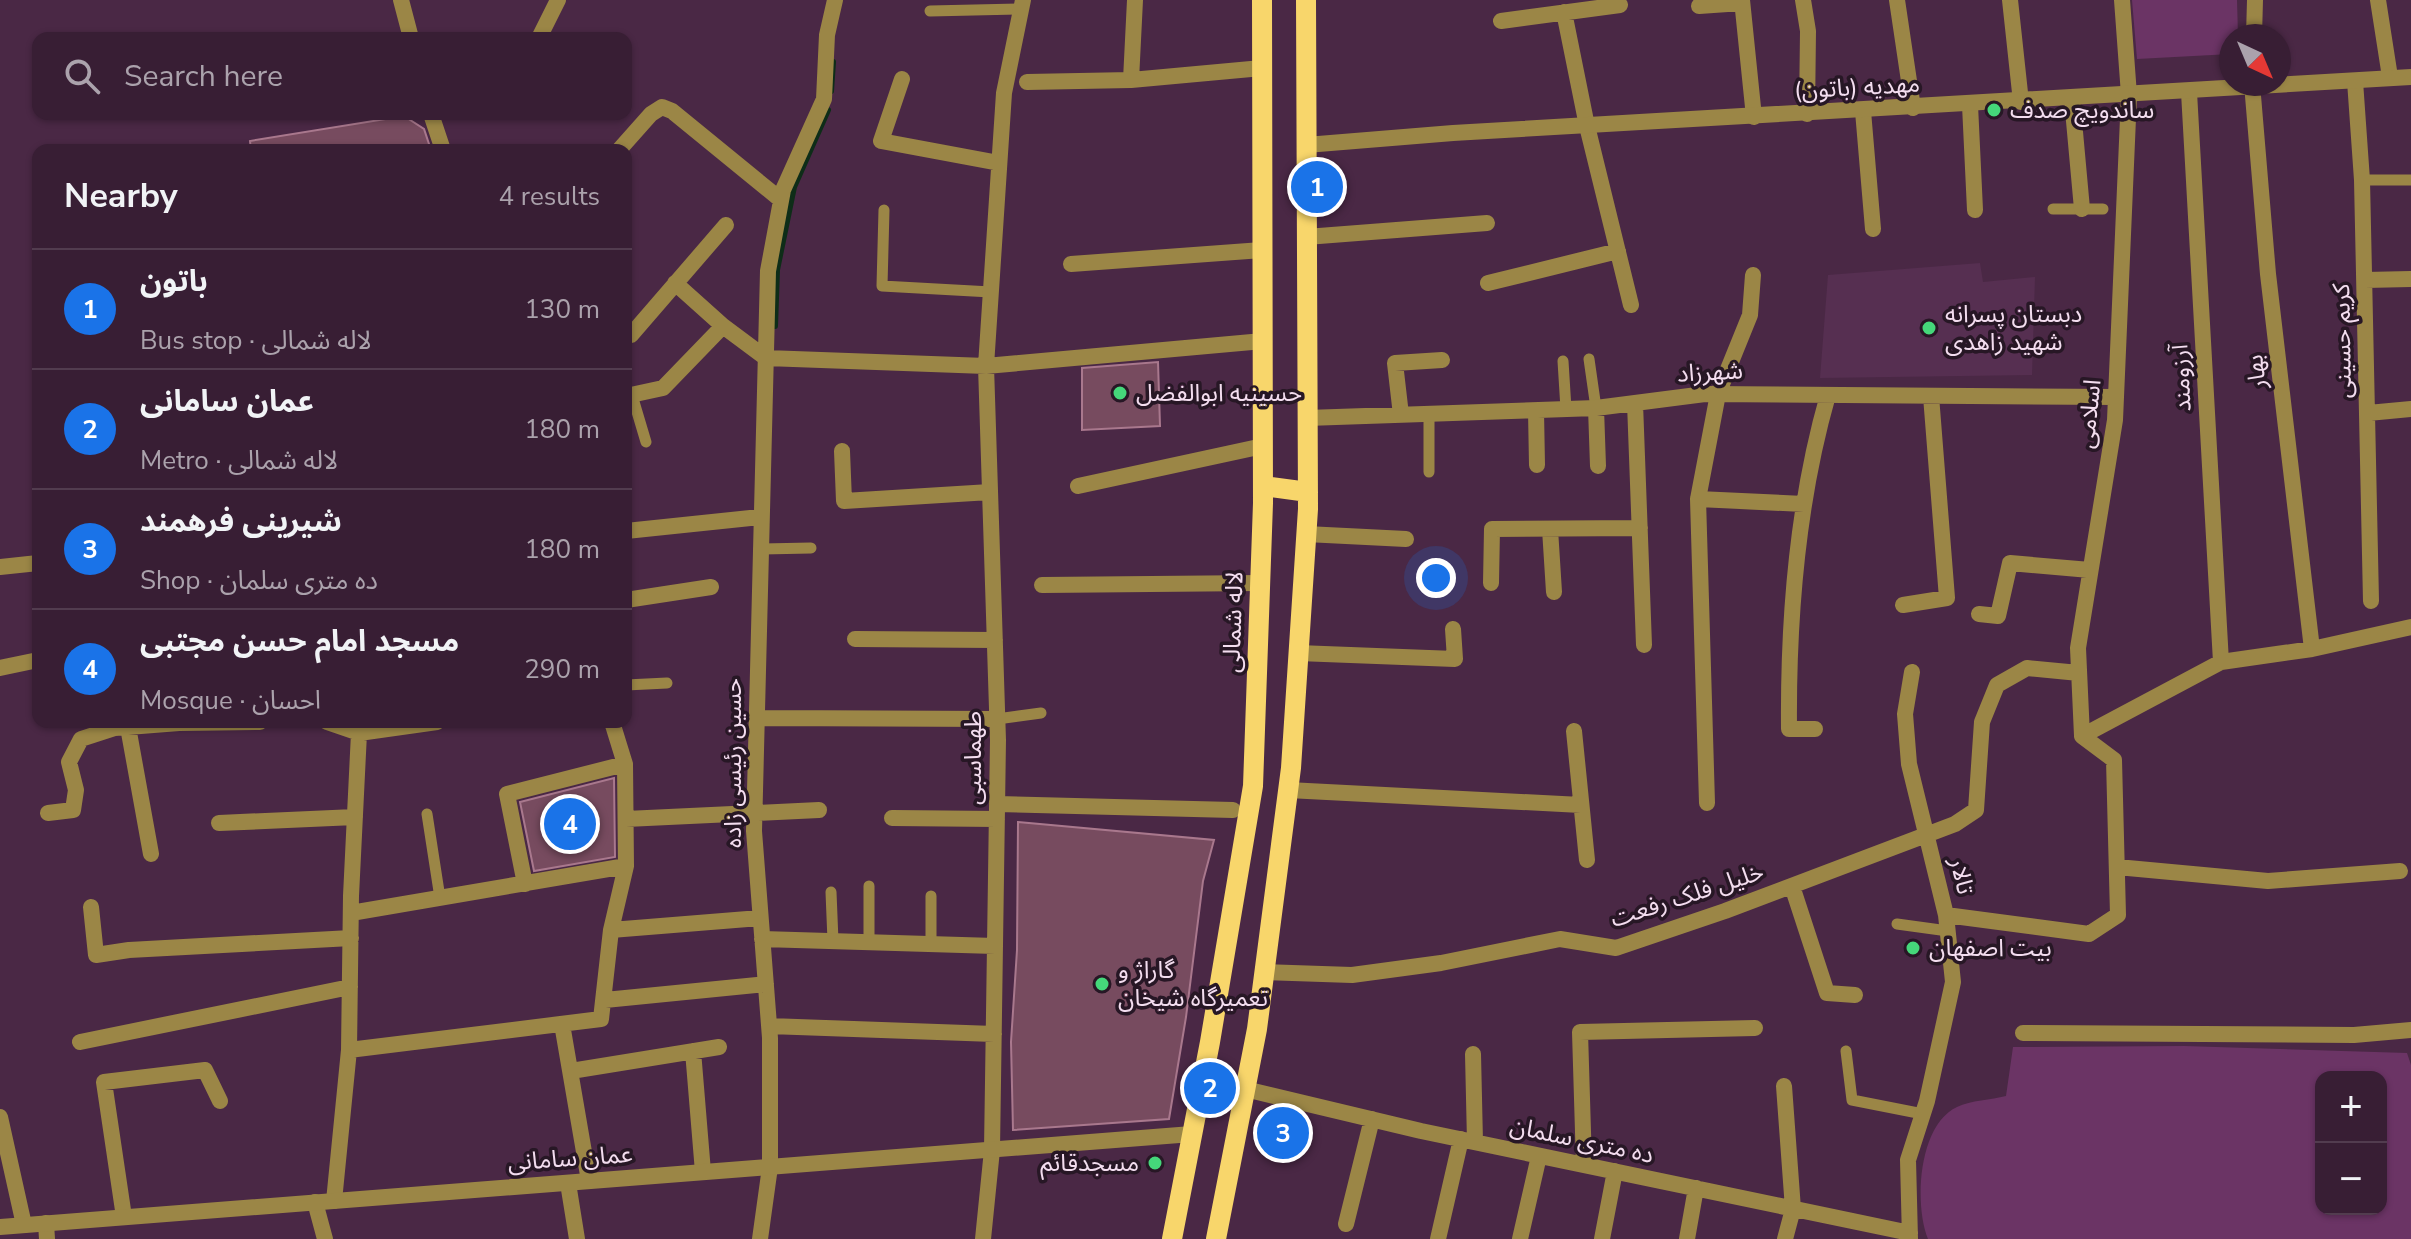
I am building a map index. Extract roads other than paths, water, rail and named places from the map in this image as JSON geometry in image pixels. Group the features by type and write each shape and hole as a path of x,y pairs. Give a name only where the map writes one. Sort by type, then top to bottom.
{"main road":[{"name":"لاله شمالی","path":"1172,1239 1253,786 1263,486 1262,0"},
{"path":"1216,1239 1257,1029 1288,790 1298,653 1308,492 1306,0"},
{"path":"1263,486 1308,492"}],"street":[{"path":"401,0 409,32"},
{"path":"542,32 558,0"},
{"name":"حسین رئیسی زاده","path":"760,1239 770,1167 769,1026 754,813 768,271 783,190 824,99 827,35 835,0"},
{"path":"1131,80 1135,0"},
{"path":"1803,0 1808,31 1807,114"},
{"path":"1897,0 1913,108"},
{"path":"2010,0 2021,102"},
{"name":"اسلامی","path":"2082,736 2078,648 2115,420 2129,95 2122,0"},
{"path":"2254,24 2255,0"},
{"path":"2378,0 2390,77"},
{"path":"1699,6 1742,1 1754,117"},
{"name":"طهماسبی","path":"983,1239 992,1150 997,812 986,366 1004,93 1022,5"},
{"path":"1501,21 1620,5"},
{"path":"1564,12 1587,126 1631,305"},
{"path":"1027,82 1131,80 1262,68"},
{"name":"مهدیه (باتون)","path":"2291,84 2411,77"},
{"path":"902,79 881,141 999,163"},
{"name":"کریم حسینی","path":"2355,81 2362,180 2371,601"},
{"name":"مهدیه (باتون)","path":"1306,145 2219,89"},
{"name":"آرزومند","path":"2189,92 2221,662"},
{"name":"بهار","path":"2253,96 2268,274 2312,649"},
{"path":"2072,99 2082,209"},
{"path":"1970,105 1975,210"},
{"path":"624,144 651,114 662,107 672,111 781,200"},
{"path":"1863,111 1873,229"},
{"path":"433,120 441,144"},
{"path":"1306,237 1487,223"},
{"path":"632,334 726,225"},
{"path":"1071,264 1262,250"},
{"path":"1488,283 1618,251"},
{"path":"1707,803 1698,499 1718,394 1750,315 1753,275"},
{"path":"2365,280 2411,279"},
{"path":"675,283 723,326 766,358 986,366 1263,341"},
{"path":"632,395 660,390 668,385 723,326"},
{"path":"1401,415 1395,363 1442,360"},
{"name":"شهرزاد","path":"1307,418 1596,408 1718,394 2116,397"},
{"path":"1815,729 1789,729 1788,676 1796,558 1813,448 1828,395"},
{"path":"1903,605 1947,598 1931,396"},
{"path":"1635,403 1644,645"},
{"path":"1596,408 1598,466"},
{"path":"2368,413 2411,409"},
{"path":"1536,411 1537,465"},
{"path":"1078,486 1263,446"},
{"path":"842,451 844,501 990,492"},
{"path":"1698,499 1804,504"},
{"path":"632,530 760,517"},
{"path":"1491,583 1492,529 1640,528"},
{"path":"1550,529 1554,592"},
{"path":"1306,534 1406,539"},
{"path":"1979,614 1998,616 2010,563 2090,570"},
{"path":"0,567 32,564"},
{"path":"1042,585 1260,583"},
{"path":"632,599 711,587"},
{"path":"1947,923 2089,934 2118,915 2114,760 2082,736 2221,662 2312,649 2411,627"},
{"path":"1298,653 1455,659 1453,629"},
{"path":"855,639 995,640"},
{"path":"0,668 32,661"},
{"name":"تالار","path":"1910,1236 1908,1160 1923,1114 1953,982 1947,923 1928,836 1976,810 1982,722 1997,685 2027,668 2079,673"},
{"path":"1912,672 1905,714 1909,764 1928,836"},
{"path":"756,718 997,719"},
{"path":"48,813 73,810 76,790 69,762 81,739 98,728"},
{"path":"128,728 151,854"},
{"path":"334,1201 349,1050 355,817 364,728"},
{"path":"349,1050 601,1019 611,930 626,866 625,764 614,728"},
{"path":"1574,731 1587,860"},
{"path":"525,884 507,794 625,764"},
{"path":"1288,790 1581,805"},
{"path":"626,819 819,810"},
{"path":"892,818 997,812 1233,810"},
{"path":"219,823 355,817"},
{"name":"خلیل فلک رفعت","path":"1264,972 1352,975 1441,963 1560,939 1616,948 1928,836"},
{"path":"351,913 626,866"},
{"path":"2117,867 2268,881 2400,871"},
{"path":"1792,886 1827,993 1855,995"},
{"path":"91,907 96,955 129,950 351,938"},
{"path":"611,930 760,918"},
{"path":"762,939 995,946"},
{"path":"605,1000 766,984"},
{"path":"80,1042 350,987"},
{"path":"562,1024 589,1181"},
{"path":"769,1026 994,1034"},
{"path":"1584,1165 1580,1032 1755,1028"},
{"path":"2023,1033 2354,1035 2411,1030"},
{"path":"571,1071 719,1047"},
{"path":"693,1051 703,1172"},
{"path":"1438,1239 1468,1141 1473,1054"},
{"path":"124,1217 104,1082 205,1070 220,1101"},
{"path":"1784,1086 1793,1209 1785,1239"},
{"name":"ده متری سلمان","path":"1245,1089 1468,1141 1910,1236"},
{"path":"0,1117 24,1225"},
{"path":"1346,1224 1372,1119"},
{"name":"عمان سامانی","path":"0,1227 24,1225 46,1231 124,1217 1192,1134"},
{"path":"1520,1239 1539,1156"},
{"path":"1602,1239 1615,1171"},
{"path":"568,1183 577,1239"},
{"path":"1687,1239 1696,1188"},
{"path":"315,1202 325,1239"}],"lane":[{"path":"930,11 1022,5"},
{"path":"2362,180 2411,180"},
{"path":"2053,209 2103,209"},
{"path":"884,210 882,286 991,292"},
{"path":"1589,359 1596,408"},
{"path":"1563,361 1566,409"},
{"path":"632,404 646,442"},
{"path":"1429,414 1429,472"},
{"path":"759,549 811,548"},
{"path":"632,685 667,683"},
{"path":"997,719 1041,713"},
{"path":"427,814 440,898"},
{"path":"869,886 869,942"},
{"path":"831,892 833,941"},
{"path":"931,896 931,944"},
{"path":"1897,924 1947,923"},
{"path":"1846,1051 1852,1100 1923,1114"}],"waterway":[{"path":"831,91 833,62"},
{"path":"775,326 777,270 794,187 828,110"}],"place":[{"name":"ساندویچ صدف","path":"1994,110"},
{"name":"باتون","path":"1317,187"},
{"name":"دبستان پسرانه شهید زاهدی","path":"1929,328"},
{"name":"حسینیه ابوالفضل","path":"1120,393"},
{"name":"مسجد امام حسن مجتبی","path":"570,824"},
{"name":"بيت اصفهان","path":"1913,948"},
{"name":"گاراژ و تعمیرگاه شیخان","path":"1102,984"},
{"name":"عمان سامانی","path":"1210,1088"},
{"name":"شیرینی فرهمند","path":"1283,1133"},
{"name":"مسجدقائم","path":"1155,1163"}]}
